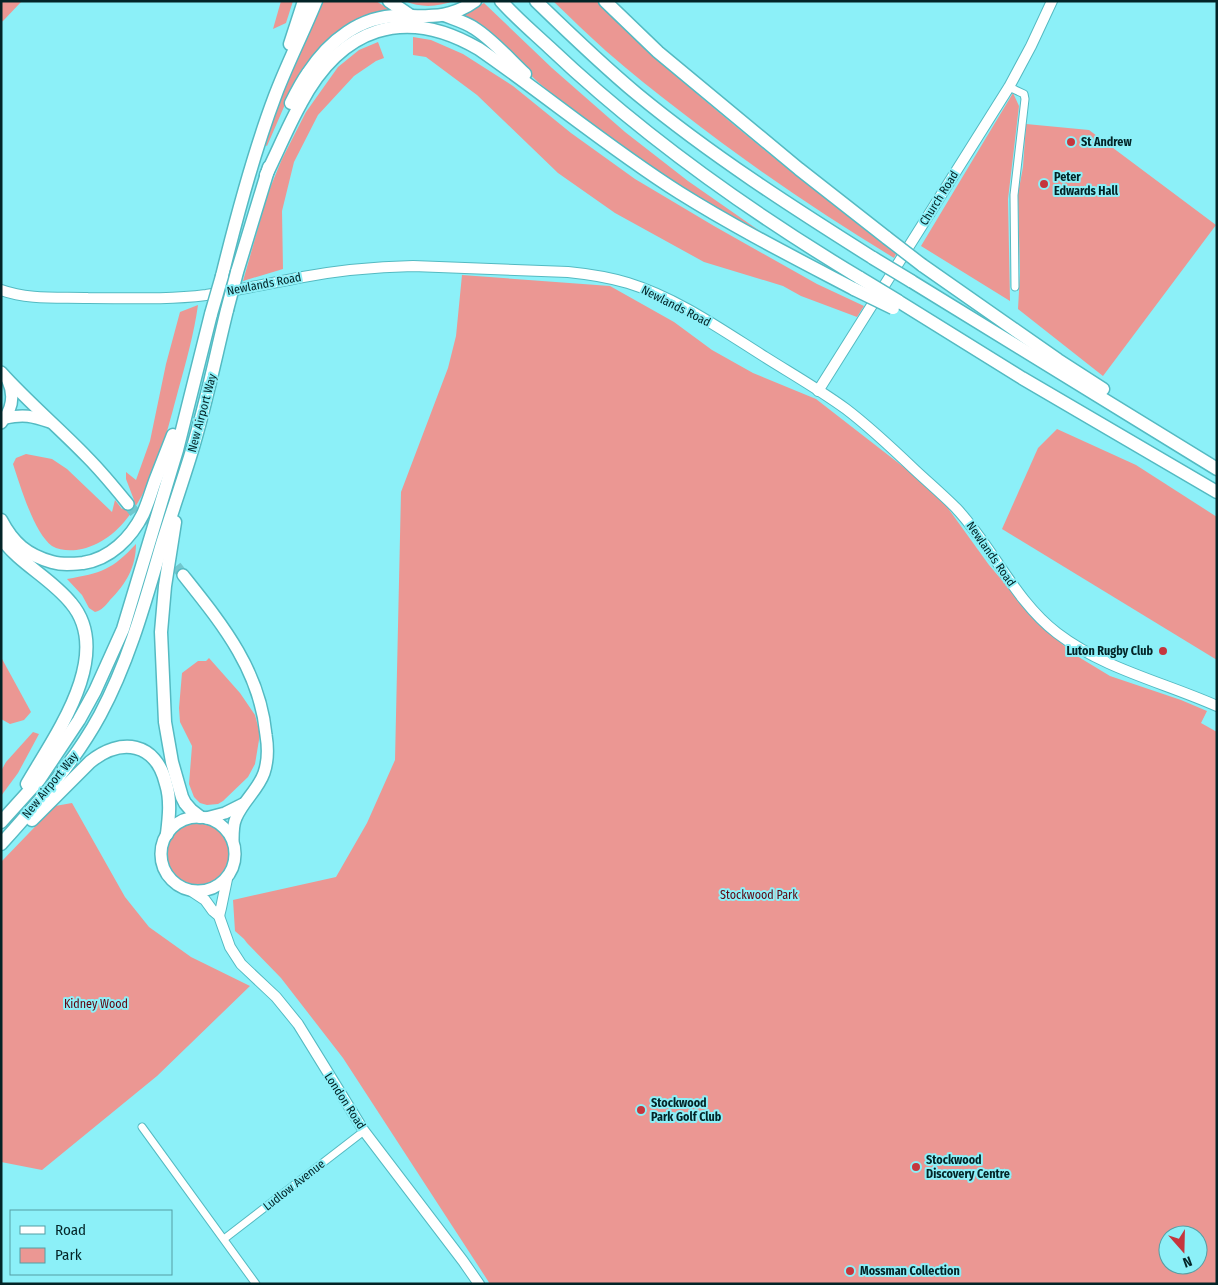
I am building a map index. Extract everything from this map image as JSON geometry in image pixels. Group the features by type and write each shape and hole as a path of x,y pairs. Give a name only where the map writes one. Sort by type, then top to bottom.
{"highway":[{"path":"276,94 284,60 304,1"},
{"name":"New Airport Way","path":"4,819 38,780 79,720 95,691 120,636 174,459 252,164 276,94 316,1"},
{"path":"389,1 412,16"},
{"path":"444,15 464,8 474,1"},
{"path":"501,1 574,71 620,110 683,160 857,284"},
{"path":"536,1 637,94 697,141 786,204 1217,469"},
{"path":"605,1 658,52 800,169 922,265 1058,360 1217,463"},
{"path":"444,15 469,25 483,34 565,112"},
{"name":"New Airport Way","path":"1,844 39,801 82,746 114,689 136,633 191,456 237,272 280,130 290,105 307,74 320,56 340,36 366,22 388,16 427,17 444,15"},
{"path":"266,175 300,103 316,79 335,56 345,48 368,34 395,27 418,27 448,34 466,41 500,64 627,157 680,193 771,246 857,284 896,304 970,352 1022,378 1217,492"},
{"path":"1,520 6,530 27,552 57,564 71,565 87,562 101,558 116,548 132,532 143,514 193,383"},
{"path":"180,490 162,611 161,632 165,722 172,762 182,797 191,810 203,818"},
{"path":"1,538 19,558 49,582 72,604 85,630 87,645 80,684 66,716 4,819"},
{"path":"1,848 44,809 98,755 117,747 127,746 138,748 148,754 160,767 167,786 169,799 167,834"}],"main road":[{"path":"3,420 12,403 11,386 4,375"},
{"path":"4,375 88,457 128,504"},
{"path":"3,420 29,415 51,422"},
{"path":"183,575 234,642 252,679 261,704 268,747 264,773 243,804 235,820 233,840 235,860 232,870 226,879 217,887 206,891 194,892 183,889 174,883 162,865 160,854 162,843 173,826 190,818 203,818 225,813 243,804"},
{"path":"203,818 217,822 233,840"}],"street":[{"name":"Church Road","path":"818,391 1009,87 1052,1"},
{"path":"1009,87 1024,94 1026,98 1014,196 1016,287"},
{"name":"Newlands Road","path":"1,290 22,295 38,296 162,298 206,295 335,272 392,267 509,269 585,274 629,283 669,300 726,332 844,408 872,429 957,509 980,535 1022,598 1055,632 1102,661 1217,706"},
{"path":"218,916 222,908 226,879"},
{"name":"London Road","path":"194,892 205,900 218,916 225,936 235,955 250,973 280,1002 298,1024 364,1131 479,1284"},
{"path":"142,1127 256,1284"},
{"name":"Ludlow Avenue","path":"224,1239 364,1131"}],"green space":[{"path":"1,1 22,1 1,22"},
{"path":"281,1 293,1 286,23 273,29"},
{"path":"320,1 376,1 390,10 375,13 293,86 267,146 265,145 286,84"},
{"path":"405,1 454,1 429,6"},
{"path":"553,1 597,1 641,44 703,99 896,254 894,258 785,187 706,131 615,59"},
{"path":"484,3 552,68 625,132 688,181 777,243 669,181 573,112 479,27 456,17"},
{"path":"413,37 431,40 463,54 513,86 571,133 635,179 817,284 864,306 857,317 801,296 783,286 704,262 615,213 558,173 477,95 426,57 413,55"},
{"path":"378,42 384,58 376,61 354,76 318,115 294,162 282,211 283,269 243,281 268,193 282,159 306,112 338,67 359,50"},
{"path":"1013,93 1019,106 1008,199 1010,301 921,246"},
{"path":"1026,124 1089,130 1216,225 1103,376 1018,309 1020,273 1018,194 1023,167"},
{"name":"Stockwood Park","path":"462,275 610,286 674,322 712,350 753,373 816,399 937,493 989,565 1033,617 1072,653 1110,676 1181,700 1207,711 1201,723 1217,732 1217,1284 490,1284 343,1058 281,978 235,931 233,900 336,877 367,823 395,760 401,492 448,368 456,336"},
{"path":"198,305 190,348 166,436 148,484 135,507 121,526 103,540 82,549 63,550 55,548 45,540 28,508 13,464 16,458 26,454 52,459 67,469 112,512 115,500 122,509 134,500 126,479 126,472 136,480 150,441 166,364 180,312"},
{"path":"1057,429 1136,465 1217,517 1217,660 1002,529 1038,448"},
{"path":"136,544 132,568 116,594 100,610 95,612 89,608 82,595 67,579 89,575 113,565"},
{"path":"1,657 31,712 24,720 10,724 1,719"},
{"path":"209,658 240,693 255,715 260,734 255,764 248,777 223,801 218,804 207,805 200,803 194,797 189,784 192,746 180,722 179,708 182,673 198,661 206,661"},
{"path":"33,732 39,734 18,773 1,796 1,771 6,762"},
{"name":"Kidney Wood","path":"72,803 125,897 149,927 191,957 250,986 157,1076 42,1170 1,1162 1,862 55,806"},
{"path":"197,821 210,823 225,836 228,841 230,854 228,867 215,882 210,885 197,887 184,885 169,872 166,867 164,854 166,841 179,826 184,823"}],"tunnel":[{"path":"128,504 156,540"},
{"path":"166,553 183,575"}],"place":[{"name":"St Andrew","path":"1071,142"},
{"name":"Peter Edwards Hall","path":"1044,184"},
{"name":"Luton Rugby Club","path":"1163,651"},
{"name":"Stockwood Park Golf Club","path":"641,1110"},
{"name":"Stockwood Discovery Centre","path":"916,1167"},
{"name":"Mossman Collection","path":"850,1271"}]}
